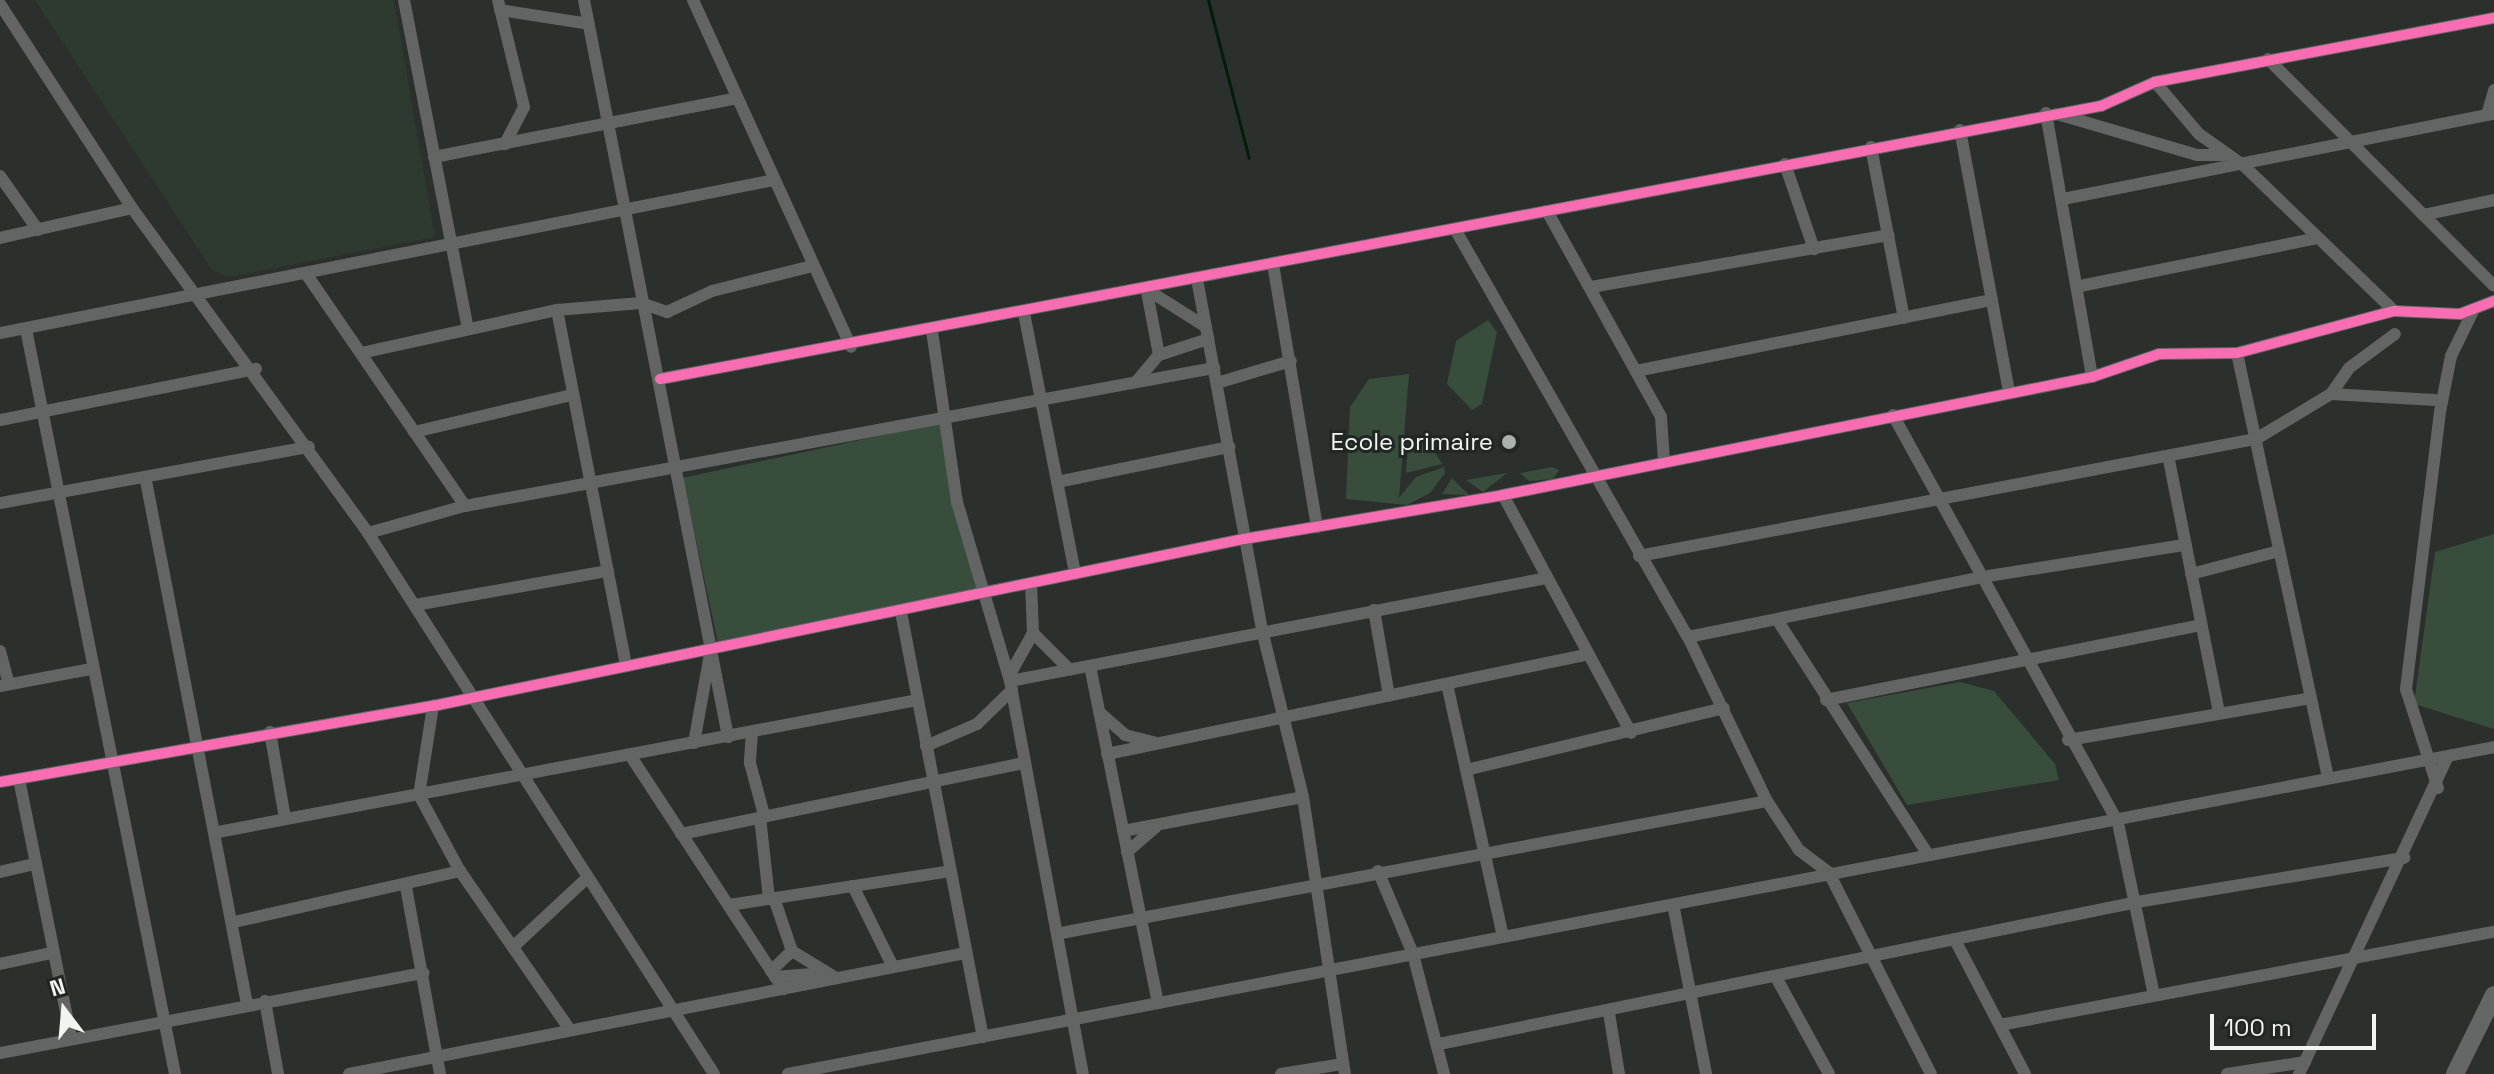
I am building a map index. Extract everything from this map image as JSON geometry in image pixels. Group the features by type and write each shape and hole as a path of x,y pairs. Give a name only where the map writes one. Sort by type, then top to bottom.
{"street":[{"path":"404,0 468,329"},
{"path":"584,0 728,737"},
{"path":"693,0 851,347"},
{"path":"0,4 132,208 256,369 368,533 415,605 467,696 714,1074"},
{"path":"505,144 524,107 499,5 589,24"},
{"path":"660,379 851,347 1871,147 2101,106 2155,82 2268,59 2292,60 2494,18"},
{"path":"2268,59 2494,286"},
{"path":"2292,60 2292,81"},
{"path":"2155,82 2224,155 2243,165 2394,311"},
{"path":"2063,199 2490,114 2494,90"},
{"path":"434,157 737,98"},
{"path":"2049,113 2197,155 2224,155"},
{"path":"2049,113 2080,286 2092,377"},
{"path":"1960,130 2009,392"},
{"path":"1871,147 1904,318"},
{"path":"1785,164 1814,249"},
{"path":"0,176 38,230"},
{"path":"0,333 196,292 307,275 774,180"},
{"path":"2423,215 2494,200"},
{"path":"0,238 132,208"},
{"path":"1547,211 1661,417 1664,461"},
{"path":"1455,229 1688,637 1767,801 1799,850 1829,873 1870,960 1931,1074"},
{"path":"1591,287 1888,235"},
{"path":"2080,286 2317,238"},
{"path":"1273,264 1317,527"},
{"path":"361,353 557,310 641,303 667,312 712,291 812,266"},
{"path":"307,275 465,506"},
{"path":"1197,279 1262,630 1287,715 1303,797 1326,971 1344,1069 1281,1074"},
{"path":"1146,289 1207,333"},
{"path":"1146,289 1159,355"},
{"path":"1636,371 1992,300"},
{"path":"0,782 270,732 433,706 467,696 901,612 1244,539 1503,495 2092,377 2159,354 2237,353 2394,311 2473,311 2494,301"},
{"path":"557,310 626,666"},
{"path":"2438,788 2407,709 2412,615 2451,356 2473,311"},
{"path":"1024,313 1075,574"},
{"path":"26,329 161,1021 175,1074"},
{"path":"932,331 950,417 957,502 1010,682 1061,933 1072,1022 1083,1074"},
{"path":"1136,382 1159,355 1207,333"},
{"path":"1639,556 2169,460 2256,439 2331,394 2349,368 2395,334"},
{"path":"2237,353 2279,551 2299,626 2306,699 2328,777"},
{"path":"1217,383 1291,361"},
{"path":"368,533 465,506 1214,368"},
{"path":"0,420 256,369"},
{"path":"2331,394 2435,400"},
{"path":"414,432 572,395"},
{"path":"1893,415 1982,577 2023,660 2118,823 2137,902 2154,995"},
{"path":"0,503 146,481 309,447"},
{"path":"1057,482 1229,447"},
{"path":"2169,460 2219,712"},
{"path":"146,481 218,832 247,1004"},
{"path":"1503,495 1631,733"},
{"path":"1688,637 1982,577 2185,545"},
{"path":"2191,574 2279,551"},
{"path":"415,605 608,571"},
{"path":"1010,682 1262,630 1547,578"},
{"path":"926,746 977,724 1010,682 1033,633 1031,583"},
{"path":"1374,610 1389,696"},
{"path":"901,612 983,1037"},
{"path":"1778,621 1927,853"},
{"path":"1826,700 2201,625"},
{"path":"1033,633 1070,670"},
{"path":"694,743 711,649"},
{"path":"0,651 5,685 91,669"},
{"path":"1107,754 1587,655"},
{"path":"1090,666 1158,1003"},
{"path":"1447,684 1470,769 1484,853 1503,937"},
{"path":"2068,740 2306,699"},
{"path":"218,832 917,700"},
{"path":"433,706 419,795 460,871 570,1030"},
{"path":"1470,769 1631,733 1724,708"},
{"path":"1099,712 1125,735 1163,742"},
{"path":"270,732 285,818"},
{"path":"752,732 750,763 762,816 771,899 792,951 826,967 824,973"},
{"path":"788,1074 1503,937 1674,909 1927,853 2118,823 2328,777 2430,762 2494,747"},
{"path":"630,755 783,989"},
{"path":"2227,1074 2302,1068 2347,960 2404,858 2438,788 2447,758"},
{"path":"681,834 762,816 934,787 1025,763"},
{"path":"19,779 51,953 71,1038"},
{"path":"1123,831 1303,797"},
{"path":"1061,933 1378,871 1767,801"},
{"path":"1127,852 1162,824"},
{"path":"1439,1044 1609,1013 1693,992 1777,979 2137,902 2404,858"},
{"path":"0,872 36,864"},
{"path":"234,922 406,887 460,871"},
{"path":"729,905 950,871"},
{"path":"1378,871 1413,954 1439,1044 1444,1074"},
{"path":"513,947 587,878"},
{"path":"853,886 893,967"},
{"path":"406,887 440,1074"},
{"path":"1674,909 1693,992 1706,1074"},
{"path":"2005,1024 2494,932"},
{"path":"1955,940 2005,1024 2025,1074"},
{"path":"773,974 792,951"},
{"path":"0,964 51,953"},
{"path":"349,1074 966,953"},
{"path":"0,1053 424,973"},
{"path":"773,974 824,973 838,978"},
{"path":"1777,979 1829,1074"},
{"path":"2455,1074 2494,995"},
{"path":"265,1001 278,1074"},
{"path":"1609,1013 1619,1074"}],"shaded area":[{"path":"35,0 394,0 435,237 229,277 212,270"}],"green space":[{"path":"1488,320 1497,332 1482,404 1472,410 1447,384 1456,341"},
{"path":"1409,374 1399,498 1416,477 1444,467 1445,473 1430,493 1407,505 1346,499 1350,407 1369,379"},
{"path":"945,422 981,589 718,645 683,478"},
{"path":"1426,438 1442,464 1406,473 1408,447"},
{"path":"1552,467 1559,470 1553,479 1529,481 1520,473"},
{"path":"1507,473 1483,492 1466,480"},
{"path":"1452,478 1469,495 1442,494"},
{"path":"2494,534 2494,729 2414,704 2435,552"},
{"path":"1960,682 1994,691 2055,764 2059,780 1907,805 1847,703"}],"waterway":[{"path":"1208,0 1249,158"}],"cycle path":[{"path":"660,379 2101,106 2155,82 2494,18"},
{"path":"0,782 433,706 1244,539 1503,495 2092,377 2159,354 2237,353 2394,311 2460,314 2494,301"}],"place":[{"name":"Ecole primaire","path":"1509,442"}]}
